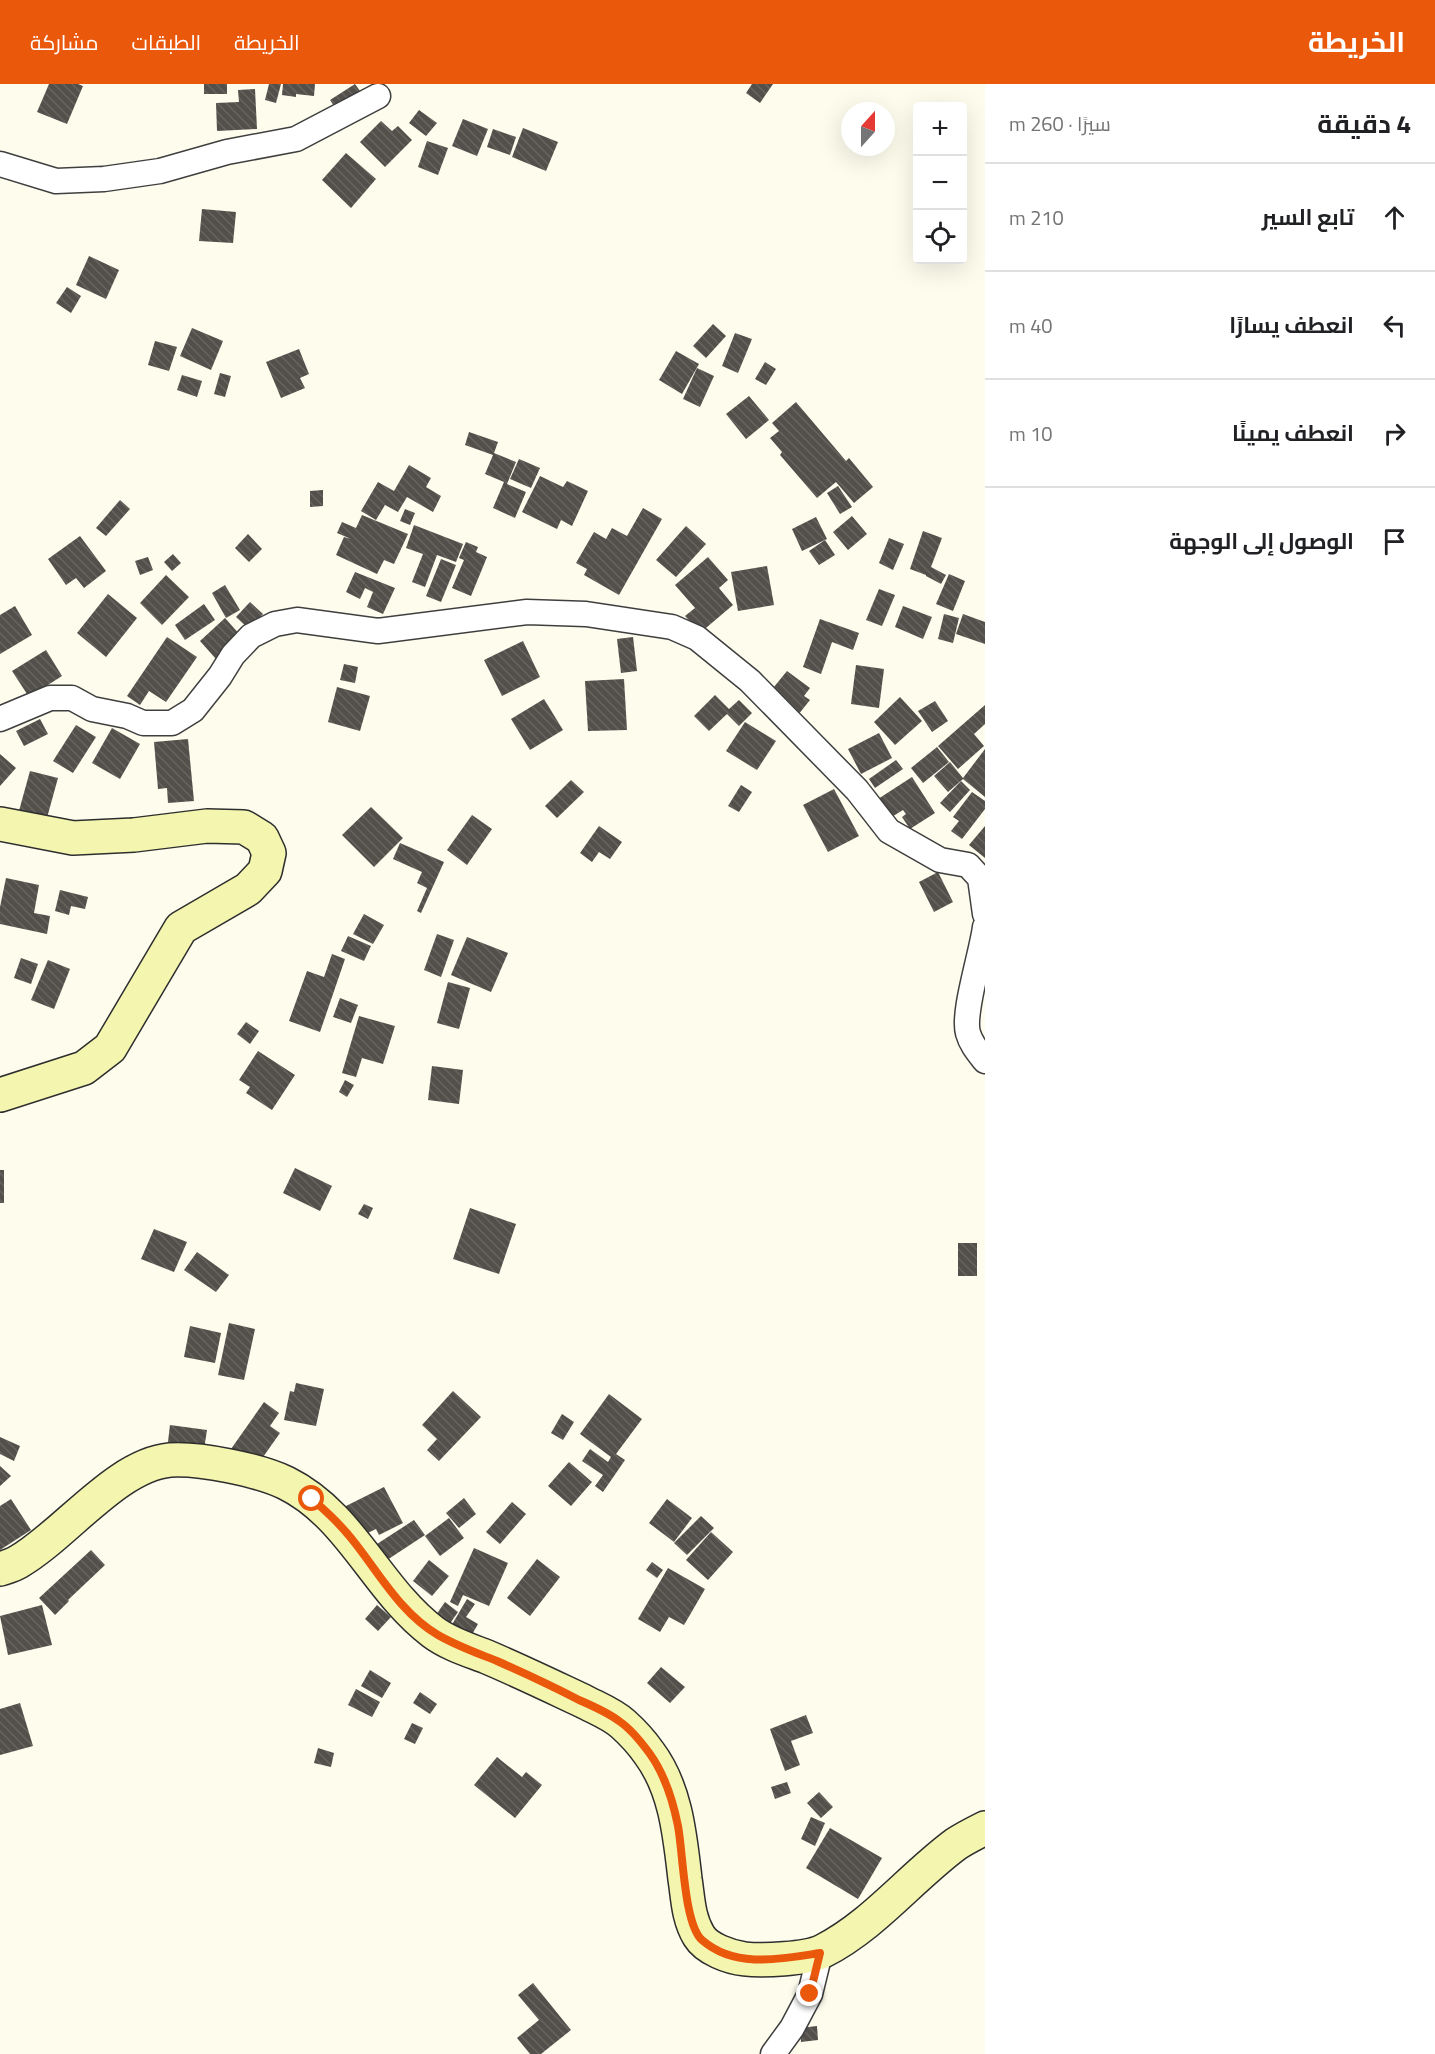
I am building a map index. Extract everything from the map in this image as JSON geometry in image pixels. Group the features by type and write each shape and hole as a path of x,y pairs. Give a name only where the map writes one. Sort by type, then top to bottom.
{"main road":[{"path":"0,824 73,838 134,835 207,826 244,827 262,838 268,854 265,871 253,885 181,928 110,1047 84,1068 0,1095"},
{"path":"0,1569 18,1562 120,1481 155,1463 170,1460 212,1464 256,1473 286,1483 312,1499 332,1516 410,1613 436,1634 529,1675 608,1714 621,1722 635,1737 650,1754 662,1773 672,1799 690,1915 700,1939 720,1953 743,1959 768,1960 820,1953 887,1906 958,1843 985,1828"}],"street":[{"path":"0,164 56,181 104,179 160,171 227,152 296,139 378,96"},
{"path":"0,719 50,698 72,698 92,708 127,716 143,723 172,723 193,710 220,676 233,655 250,636 275,624 297,620 378,631 527,612 586,614 672,627 697,638 750,681 857,790 889,831 939,860 968,865 980,878 985,914"},
{"path":"985,927 969,1006 967,1030 975,1048 985,1061"},
{"path":"773,2054 792,2028 810,1994 820,1953"}],"building":[{"path":"49,84 83,86 67,124 37,112"},
{"path":"204,84 227,84 227,94 204,94"},
{"path":"269,84 281,84 276,103 265,100"},
{"path":"283,84 315,84 314,96 282,95"},
{"path":"355,84 365,98 340,115 330,100"},
{"path":"752,84 773,84 760,103 746,93"},
{"path":"255,89 257,129 217,131 216,103 239,102 238,90"},
{"path":"419,110 437,123 426,136 409,123"},
{"path":"463,119 488,129 477,156 452,146"},
{"path":"381,121 392,131 398,126 412,140 385,167 360,142"},
{"path":"523,128 558,142 546,171 512,157"},
{"path":"493,129 516,137 510,155 487,147"},
{"path":"427,141 448,148 438,175 418,167"},
{"path":"346,153 376,179 351,208 322,180"},
{"path":"202,209 236,212 233,243 199,241"},
{"path":"89,256 119,270 106,299 76,285"},
{"path":"67,287 81,296 71,313 56,303"},
{"path":"713,324 726,336 706,358 693,346"},
{"path":"192,328 223,341 211,370 180,356"},
{"path":"735,333 752,339 738,373 722,366"},
{"path":"155,341 177,347 169,371 148,365"},
{"path":"299,349 309,374 300,378 305,388 281,398 266,362"},
{"path":"676,351 699,364 682,394 659,380"},
{"path":"765,362 776,369 766,385 755,379"},
{"path":"697,368 714,376 700,407 683,399"},
{"path":"220,373 231,376 225,397 214,394"},
{"path":"182,375 202,381 197,397 177,390"},
{"path":"749,396 769,420 746,439 726,414"},
{"path":"796,402 846,461 849,458 873,487 854,503 836,482 817,498 780,455 782,452 770,438 779,431 772,423"},
{"path":"469,432 498,442 494,453 516,462 507,484 526,492 515,518 493,508 504,482 485,474 493,455 465,445"},
{"path":"519,459 540,468 531,488 510,479"},
{"path":"409,465 431,478 426,487 441,496 433,512 407,497 398,512 385,505 376,520 361,511 378,482 394,491"},
{"path":"540,476 563,487 567,481 588,491 572,526 561,520 557,529 522,512"},
{"path":"838,486 852,507 840,514 827,493"},
{"path":"323,490 323,506 310,507 310,491"},
{"path":"120,500 130,509 106,536 96,528"},
{"path":"643,508 662,519 619,595 584,575 587,569 576,563 594,532 606,539 612,528 627,536"},
{"path":"405,509 415,513 410,525 400,521"},
{"path":"362,515 408,534 394,564 384,560 377,574 336,555 344,537 351,539 337,533 342,522 356,528"},
{"path":"852,516 867,534 848,550 833,532"},
{"path":"816,517 827,539 802,551 792,529"},
{"path":"414,525 463,544 456,562 437,555 425,587 412,582 423,554 406,548"},
{"path":"686,526 706,544 676,577 656,560"},
{"path":"923,531 942,538 931,567 946,575 941,584 910,569"},
{"path":"248,534 262,549 249,562 235,548"},
{"path":"80,536 106,571 84,588 76,578 66,585 48,559"},
{"path":"889,538 904,544 893,570 879,563"},
{"path":"825,540 835,555 819,565 809,551"},
{"path":"466,542 478,547 476,552 487,557 471,596 452,588 464,560 459,558"},
{"path":"173,554 181,563 172,571 164,562"},
{"path":"148,557 153,570 140,575 135,561"},
{"path":"708,557 728,580 719,588 733,605 700,633 685,616 695,608 675,585"},
{"path":"441,559 456,565 441,602 426,596"},
{"path":"767,566 774,605 738,611 731,572"},
{"path":"355,572 395,588 383,614 367,607 373,592 365,588 360,599 346,592"},
{"path":"949,574 965,581 953,611 936,604"},
{"path":"166,575 189,597 162,625 140,603"},
{"path":"225,585 240,610 226,618 212,593"},
{"path":"879,589 895,595 882,626 866,620"},
{"path":"108,594 137,618 106,657 77,633"},
{"path":"250,602 263,614 249,629 236,617"},
{"path":"204,604 215,620 185,640 175,625"},
{"path":"15,606 32,635 0,654 0,615"},
{"path":"903,606 932,617 923,639 895,627"},
{"path":"944,614 959,618 953,643 938,639"},
{"path":"963,614 985,622 985,644 956,634"},
{"path":"225,618 241,636 216,659 200,641"},
{"path":"820,619 859,633 853,650 832,642 821,674 803,667"},
{"path":"167,637 197,657 166,702 149,691 140,705 127,696"},
{"path":"633,637 637,671 621,673 617,639"},
{"path":"523,641 540,677 502,696 484,660"},
{"path":"46,650 62,676 29,697 12,671"},
{"path":"344,664 358,667 355,683 340,680"},
{"path":"856,665 884,669 879,708 851,704"},
{"path":"787,671 810,688 804,696 810,700 798,715 769,693"},
{"path":"624,679 627,730 588,731 585,681"},
{"path":"337,687 370,696 360,731 328,722"},
{"path":"715,695 729,709 739,700 752,713 739,726 727,714 709,731 694,716"},
{"path":"900,697 922,721 895,745 874,722"},
{"path":"544,699 563,730 530,750 511,719"},
{"path":"935,701 948,721 932,732 918,711"},
{"path":"985,705 985,724 974,734 984,746 958,769 938,746"},
{"path":"40,719 48,734 24,746 16,731"},
{"path":"745,722 776,741 757,770 726,751"},
{"path":"76,725 96,737 73,773 53,761"},
{"path":"112,728 140,744 120,779 92,763"},
{"path":"879,733 892,758 861,774 848,749"},
{"path":"188,739 194,801 168,803 167,788 158,789 154,742"},
{"path":"937,747 949,762 923,783 911,768"},
{"path":"985,749 985,797 963,779 948,792 934,776 950,762 963,778"},
{"path":"0,754 16,768 0,786"},
{"path":"896,760 903,769 875,788 869,779"},
{"path":"30,771 58,778 45,825 17,818"},
{"path":"912,777 935,813 910,829 902,817 906,814 903,810 890,818 878,799"},
{"path":"571,780 584,792 557,818 545,806"},
{"path":"961,781 970,790 950,812 940,803"},
{"path":"741,785 752,792 739,812 728,806"},
{"path":"834,789 859,836 828,852 803,805"},
{"path":"972,792 985,801 985,809 962,839 951,831 959,821 953,817"},
{"path":"371,807 403,838 374,867 342,835"},
{"path":"472,815 492,829 467,865 447,850"},
{"path":"599,826 622,842 610,859 599,852 592,862 580,853"},
{"path":"985,826 985,858 969,845"},
{"path":"400,843 444,862 421,913 417,911 427,888 417,883 422,872 393,859"},
{"path":"938,872 953,902 934,912 919,882"},
{"path":"6,878 39,885 34,913 50,916 47,934 0,924 0,907"},
{"path":"60,890 88,897 85,909 71,906 69,915 55,911"},
{"path":"364,914 384,925 373,944 353,934"},
{"path":"437,934 454,940 441,977 424,970"},
{"path":"348,936 371,946 364,961 341,951"},
{"path":"467,937 508,953 491,992 451,975"},
{"path":"332,954 345,959 320,1032 289,1021 307,971 324,977"},
{"path":"21,958 38,964 31,984 14,978"},
{"path":"48,960 70,969 54,1009 31,1000"},
{"path":"448,982 470,988 459,1029 437,1023"},
{"path":"340,998 358,1005 351,1023 333,1017"},
{"path":"359,1016 395,1026 383,1064 362,1058 356,1077 342,1073"},
{"path":"246,1022 259,1031 250,1044 237,1034"},
{"path":"258,1051 295,1075 272,1110 246,1093 250,1087 239,1080"},
{"path":"432,1066 463,1070 459,1104 428,1100"},
{"path":"345,1080 354,1085 347,1097 339,1092"},
{"path":"295,1168 332,1186 320,1211 283,1193"},
{"path":"0,1170 4,1170 4,1203 0,1203"},
{"path":"364,1204 373,1208 368,1219 358,1214"},
{"path":"470,1208 516,1224 499,1274 453,1259"},
{"path":"154,1229 187,1242 174,1272 141,1259"},
{"path":"958,1243 977,1243 977,1276 958,1276"},
{"path":"197,1252 229,1275 216,1292 184,1270"},
{"path":"229,1323 255,1329 244,1380 218,1375"},
{"path":"190,1326 221,1333 215,1363 184,1357"},
{"path":"296,1383 324,1389 316,1426 284,1420 290,1391 294,1392"},
{"path":"453,1391 481,1417 439,1461 427,1450 437,1439 422,1425"},
{"path":"609,1394 642,1419 616,1454 625,1460 603,1492 595,1486 603,1475 582,1461 590,1449 608,1462 611,1457 580,1434"},
{"path":"264,1402 279,1413 270,1426 280,1433 256,1467 231,1449"},
{"path":"562,1414 574,1422 563,1440 551,1433"},
{"path":"170,1425 207,1430 203,1456 167,1450"},
{"path":"0,1437 20,1446 14,1461 0,1454"},
{"path":"569,1462 592,1482 571,1506 548,1486"},
{"path":"0,1466 11,1476 0,1486"},
{"path":"384,1487 403,1523 379,1535 376,1529 355,1539 340,1509"},
{"path":"464,1498 476,1514 459,1528 446,1513"},
{"path":"11,1499 31,1530 0,1550 0,1506"},
{"path":"667,1499 692,1518 674,1542 649,1523"},
{"path":"512,1502 526,1514 500,1544 486,1532"},
{"path":"701,1516 714,1528 687,1555 674,1543"},
{"path":"449,1518 464,1538 440,1556 425,1536"},
{"path":"414,1520 425,1535 387,1560 377,1544"},
{"path":"711,1532 733,1552 708,1580 686,1560"},
{"path":"474,1548 508,1563 489,1606 463,1595 458,1606 450,1602"},
{"path":"91,1550 105,1565 55,1615 39,1598"},
{"path":"537,1559 560,1577 530,1616 507,1598"},
{"path":"429,1560 449,1576 432,1596 413,1581"},
{"path":"652,1562 663,1570 657,1578 646,1570"},
{"path":"668,1568 705,1589 684,1625 669,1617 660,1632 638,1619"},
{"path":"467,1599 475,1604 466,1617 478,1624 466,1645 447,1633"},
{"path":"445,1602 458,1612 442,1635 429,1625"},
{"path":"42,1605 52,1645 8,1655 0,1616"},
{"path":"377,1605 391,1617 378,1631 365,1619"},
{"path":"661,1667 685,1687 670,1703 647,1683"},
{"path":"370,1670 391,1683 382,1698 361,1686"},
{"path":"356,1689 380,1702 372,1717 348,1705"},
{"path":"420,1692 437,1704 430,1714 413,1703"},
{"path":"20,1703 33,1746 0,1755 0,1709"},
{"path":"806,1715 813,1733 791,1741 800,1765 785,1771 770,1729"},
{"path":"412,1723 423,1728 415,1744 404,1739"},
{"path":"318,1748 334,1753 331,1767 314,1763"},
{"path":"497,1757 522,1777 526,1772 542,1785 515,1818 474,1785"},
{"path":"787,1782 791,1793 775,1799 771,1787"},
{"path":"819,1792 833,1807 821,1818 807,1803"},
{"path":"811,1817 825,1823 815,1846 801,1839"},
{"path":"830,1828 882,1858 858,1899 806,1868"},
{"path":"533,1983 571,2030 541,2054 530,2054 517,2038 539,2020 518,1995"},
{"path":"817,2026 818,2040 801,2042 800,2028"}],"route":[{"path":"312,1499 332,1516 352,1539 384,1583 410,1613 436,1634 529,1675 621,1722 650,1754 662,1773 672,1799 690,1915 700,1939 720,1953 743,1959 768,1960 820,1953 810,1994"}]}
